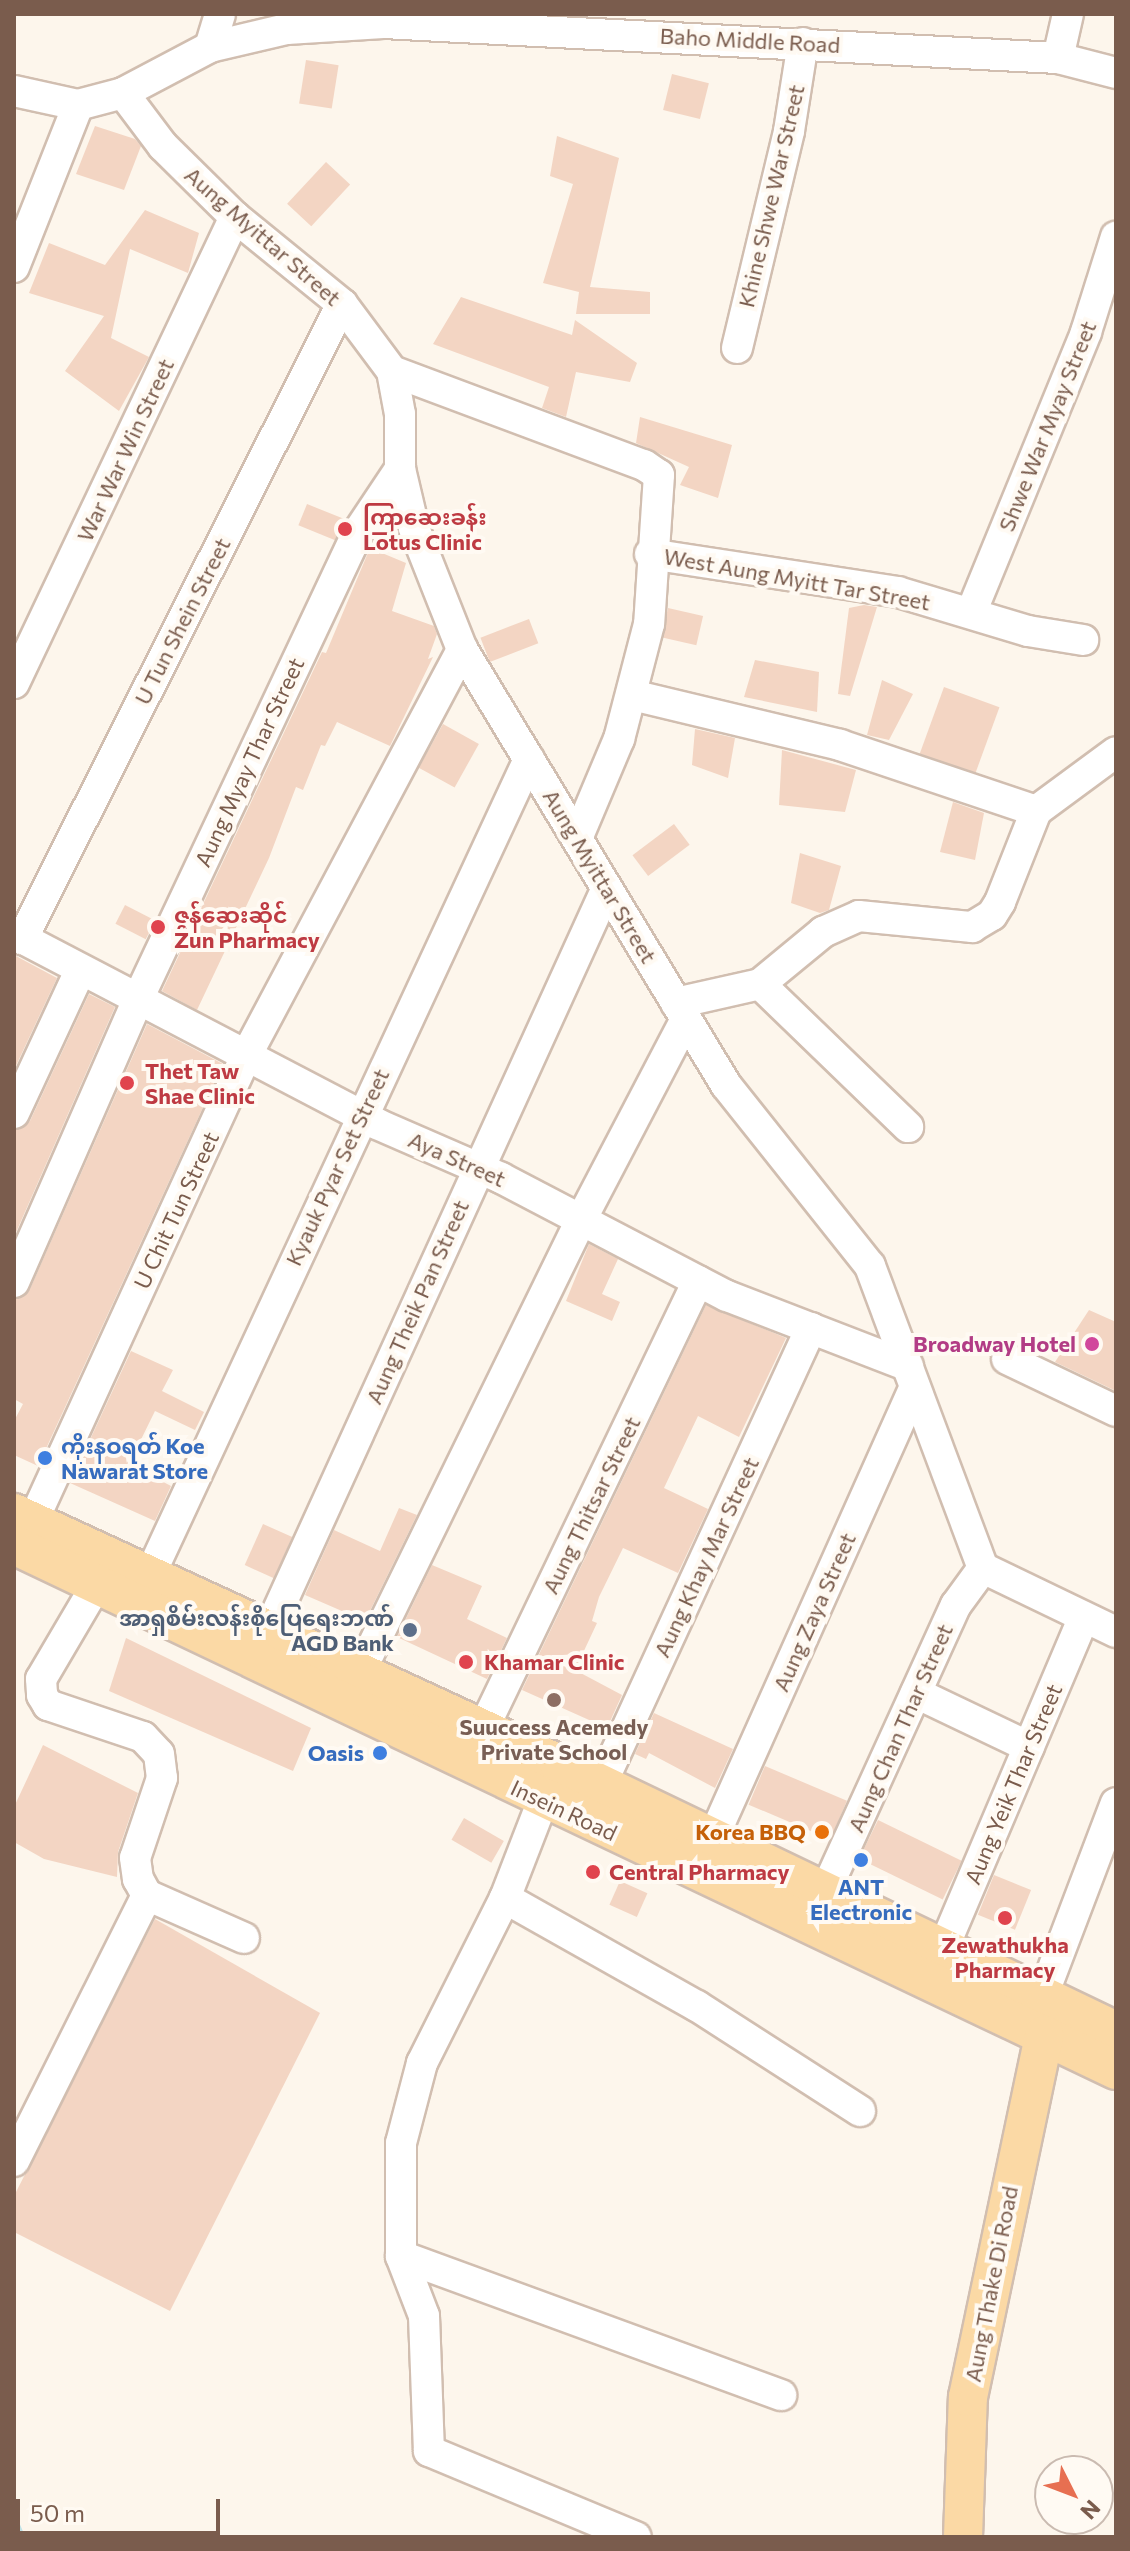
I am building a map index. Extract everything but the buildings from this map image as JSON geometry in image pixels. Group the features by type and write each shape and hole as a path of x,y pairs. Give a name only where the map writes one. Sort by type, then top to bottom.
{"main road":[{"name":"Insein Road","path":"20,1526 149,1577 269,1630 559,1764 1116,2031"},
{"name":"Insein Road","path":"20,1526 97,1584 541,1800 1116,2070"},
{"name":"Aung Thake Di Road","path":"963,2537 968,2397 1044,2035"}],"street":[{"path":"210,47 220,14"},
{"path":"1058,58 1068,14"},
{"name":"Baho Middle Road","path":"14,91 78,105 123,93 210,47 287,29 383,23 608,23 803,43 1058,58 1116,73"},
{"name":"Khine Shwe War Street","path":"737,348 789,131 803,43"},
{"name":"Aung Myittar Street","path":"123,93 163,146 235,217 342,304 392,371 400,414 400,469 414,528 462,649 726,1085 870,1266 983,1568"},
{"path":"14,267 78,105"},
{"name":"War War Win Street","path":"14,683 235,217"},
{"name":"Shwe War Myay Street","path":"971,613 1086,332 1116,237"},
{"name":"U Tun Shein Street","path":"18,936 342,304"},
{"path":"392,371 644,465 659,475 661,492 650,554 649,624 632,695 578,836"},
{"name":"Aung Myay Thar Street","path":"14,1282 138,999 358,532 400,469"},
{"name":"West Aung Myitt Tar Street","path":"650,554 898,592 1028,631 1083,640"},
{"name":"U Chit Tun Street","path":"20,1526 246,1056 462,649"},
{"path":"632,695 840,745 1036,811"},
{"path":"360,1672 681,1011 760,984 823,932 859,916 972,927 992,915 1014,875 1036,811 1116,752"},
{"name":"Kyauk Pyar Set Street","path":"149,1577 529,759"},
{"name":"Aung Theik Pan Street","path":"269,1630 607,888"},
{"name":"Aya Street","path":"18,936 361,1116 478,1168 698,1281 811,1328 911,1376"},
{"path":"14,1113 80,971"},
{"path":"760,984 908,1127"},
{"name":"Aung Thitsar Street","path":"466,1763 698,1281"},
{"name":"Aung Khay Mar Street","path":"601,1785 811,1328"},
{"path":"1007,1359 1116,1411"},
{"name":"Aung Zaya Street","path":"713,1838 911,1376"},
{"path":"983,1568 1083,1619 1116,1632"},
{"name":"Aung Chan Thar Street","path":"825,1892 956,1605 983,1568"},
{"path":"14,2161 147,1895 135,1858 162,1778 159,1754 143,1737 48,1705 42,1695 41,1679 97,1584"},
{"name":"Aung Yeik Thar Street","path":"943,1949 1083,1619"},
{"path":"916,1693 1029,1747"},
{"path":"559,1764 541,1800 505,1898 422,2063 401,2143 401,2256 424,2316 429,2451 636,2537"},
{"path":"1044,2035 1043,1995 1116,1803"},
{"path":"147,1895 244,1938"},
{"path":"505,1898 697,2006 860,2111"},
{"path":"401,2256 781,2395"}],"waterway":[{"path":"14,2521 21,2537"}],"place":[{"name":"ကြာဆေးခန်း Lotus Clinic","path":"345,529"},
{"name":"ဇွန်ဆေးဆိုင် Zun Pharmacy","path":"158,927"},
{"name":"Thet Taw Shae Clinic","path":"127,1083"},
{"name":"Broadway Hotel","path":"1092,1344"},
{"name":"ကိုးနဝရတ် Koe Nawarat Store","path":"45,1458"},
{"name":"အာရှစိမ်းလန်းစိုပြေရေးဘဏ် AGD Bank","path":"410,1630"},
{"name":"Khamar Clinic","path":"466,1662"},
{"name":"Suuccess Acemedy Private School","path":"554,1700"},
{"name":"Oasis","path":"380,1753"},
{"name":"Korea BBQ","path":"822,1832"},
{"name":"ANT Electronic","path":"861,1860"},
{"name":"Central Pharmacy","path":"593,1872"},
{"name":"Zewathukha Pharmacy","path":"1005,1918"}]}
